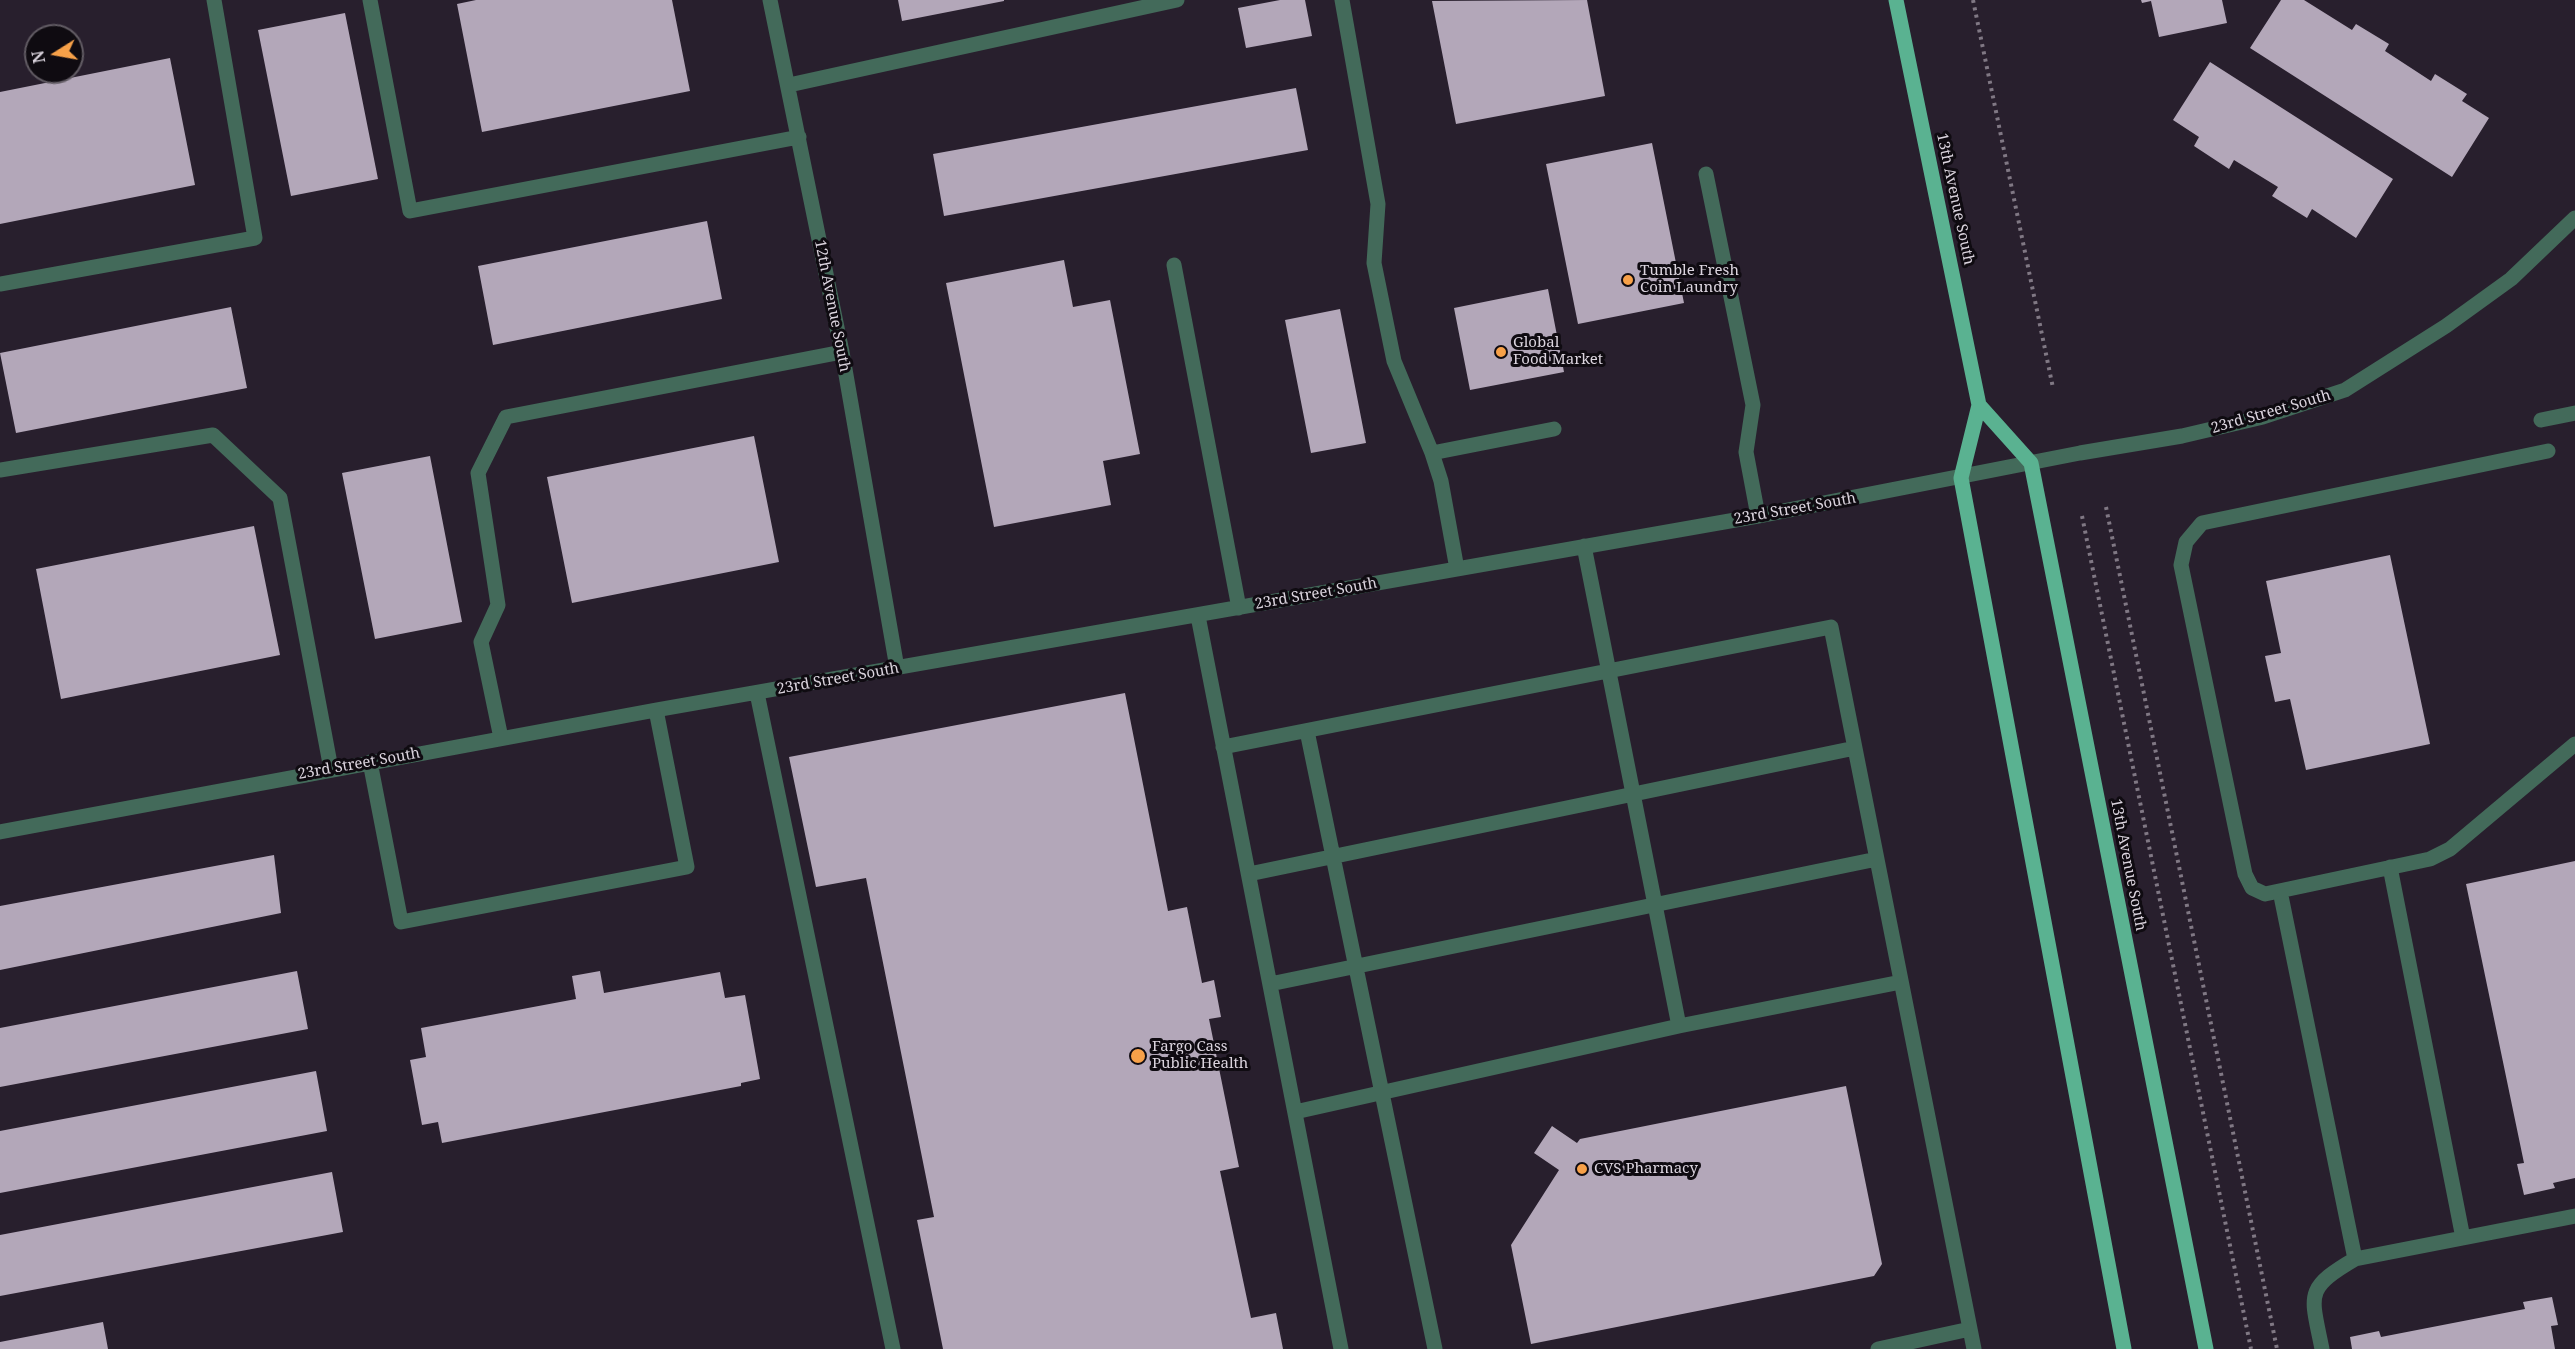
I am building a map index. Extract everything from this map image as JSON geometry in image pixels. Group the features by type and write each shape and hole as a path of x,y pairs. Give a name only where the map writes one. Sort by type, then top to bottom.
{"main road":[{"name":"13th Avenue South","path":"1896,0 1979,405 1961,478 2124,1349"},
{"path":"1979,405 2031,463"},
{"name":"13th Avenue South","path":"2031,463 2206,1349"}],"street":[{"path":"0,284 255,238 214,0"},
{"path":"370,0 410,211 799,137"},
{"name":"12th Avenue South","path":"770,0 842,352 897,668"},
{"path":"789,85 1177,0"},
{"path":"1342,0 1378,204 1374,263 1394,361 1432,453 1441,481 1457,569"},
{"path":"1706,174 1754,405 1746,452 1758,516"},
{"name":"23rd Street South","path":"0,832 656,710 1758,516 2182,436 2263,417 2345,390 2446,326 2511,279 2575,218"},
{"path":"1174,265 1239,608"},
{"path":"501,738 481,642 498,604 478,473 506,417 842,352"},
{"path":"2541,420 2575,413"},
{"path":"1432,453 1554,429"},
{"path":"0,470 213,435 280,498 331,769"},
{"path":"2548,451 2202,523 2186,542 2181,565 2245,874 2252,888 2265,894 2430,859 2450,849 2575,744"},
{"path":"1584,546 1679,1026"},
{"path":"1198,616 1341,1349"},
{"path":"1223,747 1831,627 1974,1349"},
{"path":"757,693 893,1349"},
{"path":"370,762 401,922 687,867 656,710"},
{"path":"1307,730 1435,1349"},
{"path":"1248,873 1855,748"},
{"path":"1270,984 1877,859"},
{"path":"2390,867 2463,1238"},
{"path":"2280,891 2355,1259"},
{"path":"1295,1112 1679,1026 1901,982"},
{"path":"2322,1349 2314,1307 2315,1292 2324,1277 2355,1259 2575,1216"},
{"path":"1878,1349 1970,1329"}],"path":[{"path":"1973,0 2053,388"},
{"path":"2106,507 2277,1349"},
{"path":"2082,516 2251,1349"}],"building":[{"path":"476,0 672,0 690,91 482,132 457,4"},
{"path":"898,0 1004,0 1004,1 902,21"},
{"path":"1280,0 1305,0 1312,36 1246,48 1238,8"},
{"path":"1587,0 1605,96 1456,124 1432,1"},
{"path":"2141,0 2222,0 2227,23 2159,37 2151,1 2142,3"},
{"path":"2281,0 2304,0 2352,30 2356,24 2389,44 2385,51 2431,81 2435,74 2467,94 2462,101 2489,118 2452,177 2250,48"},
{"path":"345,13 378,179 291,196 258,30"},
{"path":"170,58 195,185 0,224 0,92 40,84 84,84 84,75"},
{"path":"2210,62 2393,179 2356,238 2312,209 2307,218 2272,196 2278,187 2234,160 2229,169 2194,146 2199,137 2173,120"},
{"path":"1296,88 1308,150 944,216 933,154"},
{"path":"1652,143 1684,303 1578,324 1546,164"},
{"path":"707,221 722,299 493,345 478,266"},
{"path":"1064,260 1073,307 1110,300 1140,454 1103,461 1111,505 994,527 946,283"},
{"path":"1548,289 1564,372 1470,390 1454,308"},
{"path":"231,307 247,388 16,433 0,353"},
{"path":"1340,309 1366,443 1311,453 1285,320"},
{"path":"754,436 779,562 572,603 547,477"},
{"path":"430,456 462,622 375,639 342,473"},
{"path":"254,526 280,655 61,699 36,569"},
{"path":"2390,555 2430,744 2306,770 2290,699 2275,702 2265,656 2281,653 2266,581"},
{"path":"1125,693 1168,911 1187,907 1202,983 1214,980 1221,1017 1209,1019 1239,1167 1220,1171 1251,1318 1276,1313 1283,1349 943,1349 917,1220 934,1217 866,878 816,887 789,757"},
{"path":"274,855 281,913 0,970 0,906"},
{"path":"2575,861 2575,1178 2553,1183 2555,1188 2524,1195 2517,1164 2524,1163 2466,884"},
{"path":"297,971 308,1029 0,1087 0,1028"},
{"path":"600,971 604,993 720,972 725,998 745,995 760,1079 741,1083 741,1086 442,1143 438,1122 422,1125 410,1060 426,1057 421,1028 576,999 572,976"},
{"path":"316,1071 327,1131 0,1193 0,1131"},
{"name":"CVS Pharmacy","path":"1846,1086 1882,1264 1874,1276 1531,1344 1511,1245 1559,1170 1534,1153 1552,1126 1577,1143 1580,1139"},
{"path":"332,1172 343,1232 0,1296 0,1235"},
{"path":"2552,1297 2558,1325 2551,1326 2555,1349 2352,1349 2350,1337 2379,1331 2381,1337 2525,1309 2523,1302"},
{"path":"103,1322 108,1349 0,1349 0,1342"}],"place":[{"name":"Tumble Fresh Coin Laundry","path":"1628,280"},
{"name":"Global Food Market","path":"1501,352"},
{"name":"Fargo Cass Public Health","path":"1138,1056"},
{"name":"CVS Pharmacy","path":"1582,1169"}]}
